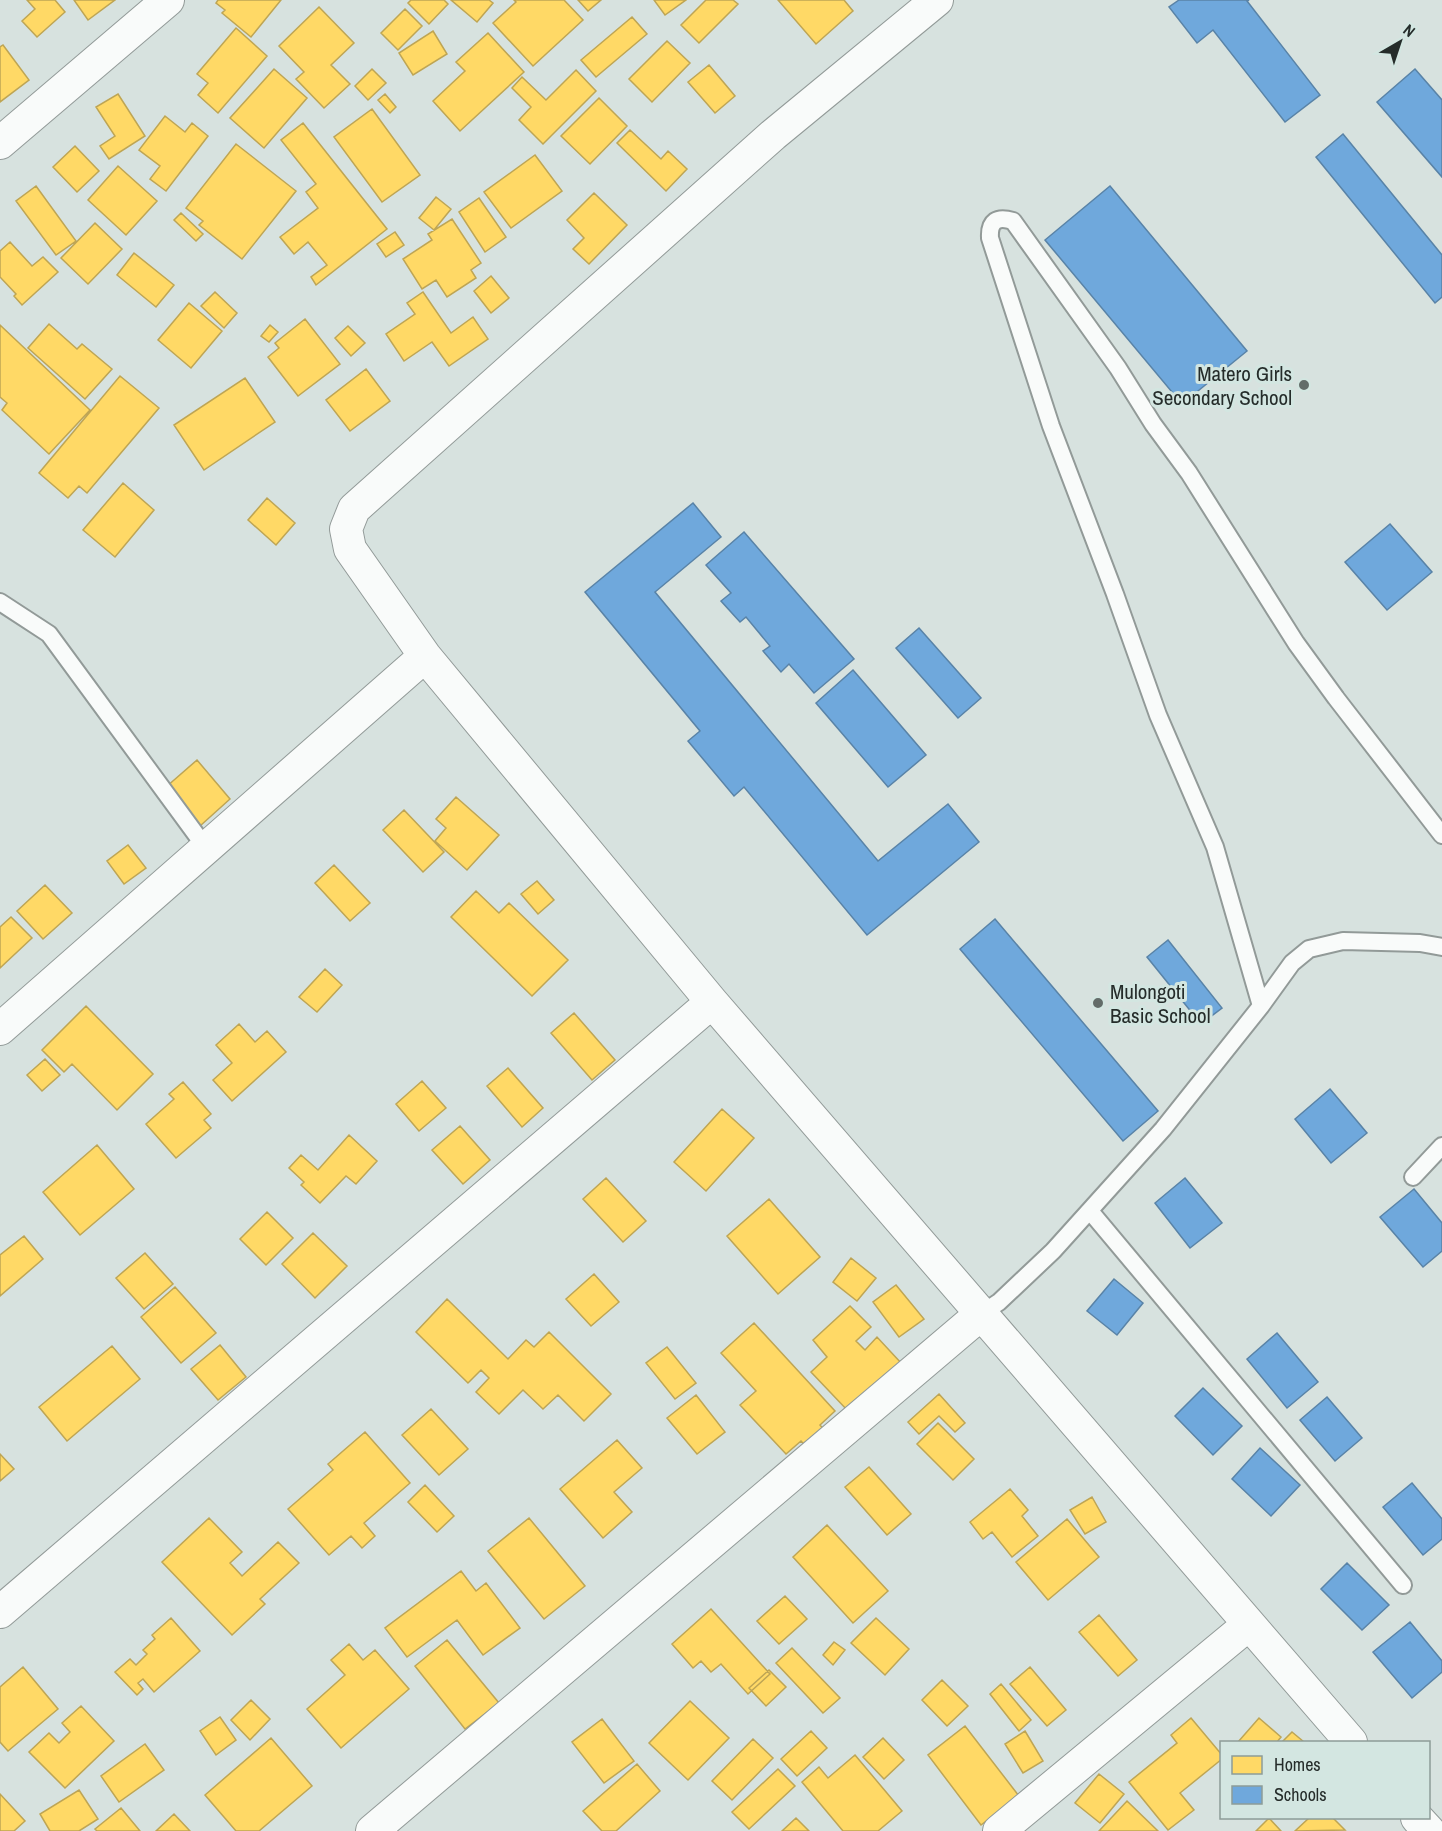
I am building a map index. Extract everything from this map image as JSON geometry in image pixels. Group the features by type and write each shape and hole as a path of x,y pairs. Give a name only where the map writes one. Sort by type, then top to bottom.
{"street":[{"path":"0,143 168,0"},
{"path":"937,0 764,143 354,509 346,529 350,549 425,656 712,1002 1349,1741"},
{"path":"0,1029 425,656"},
{"path":"0,1612 712,1002"},
{"path":"372,1831 981,1314"},
{"path":"999,1831 1248,1625"},
{"path":"1418,1819 1429,1831"}],"lane":[{"path":"1261,1006 1215,847 1158,715 1047,415 990,238 990,229 995,221 1004,218 1013,221 1118,368 1153,424 1189,473 1296,643 1442,835"},
{"path":"0,602 49,634 207,848"},
{"path":"981,1314 1007,1295 1053,1251 1163,1129 1261,1006 1292,963 1309,950 1343,941 1442,947"},
{"path":"1413,1177 1442,1146"},
{"path":"1090,1211 1403,1585"}],"building: Homes":[{"path":"27,0 55,0 65,12 37,37 22,21 35,9"},
{"path":"74,0 115,0 88,20"},
{"path":"218,0 281,0 251,37 222,13 225,10 216,3"},
{"path":"411,0 444,0 448,4 429,24 408,3"},
{"path":"451,0 489,0 493,3 477,22"},
{"path":"514,0 564,0 583,20 533,66 493,23 516,2"},
{"path":"578,0 601,0 588,11"},
{"path":"654,0 686,0 665,15"},
{"path":"706,0 733,0 738,4 699,43 681,25"},
{"path":"778,0 844,0 853,11 816,44"},
{"path":"319,7 354,43 331,65 350,84 324,108 296,79 304,72 279,46"},
{"path":"405,9 422,26 398,50 381,33"},
{"path":"632,17 647,34 596,77 581,60"},
{"path":"236,28 267,56 218,113 198,95 208,83 197,74"},
{"path":"433,31 447,54 413,75 399,53"},
{"path":"488,33 524,72 460,131 433,101 465,71 456,62"},
{"path":"667,41 690,63 652,102 629,79"},
{"path":"3,45 29,80 0,102 0,47"},
{"path":"709,65 735,96 715,113 688,82"},
{"path":"274,69 307,98 264,148 230,118"},
{"path":"372,69 386,83 368,100 355,86"},
{"path":"576,70 596,91 543,144 519,120 531,107 512,88 522,77 546,100"},
{"path":"118,94 145,136 109,159 100,146 115,136 96,107"},
{"path":"385,94 396,107 390,113 378,100"},
{"path":"599,98 627,126 590,164 561,136"},
{"path":"372,109 420,175 382,202 334,137"},
{"path":"165,116 185,132 192,123 208,136 166,191 150,179 160,166 139,150"},
{"path":"303,123 387,229 316,285 311,277 327,265 308,242 294,254 280,237 318,208 306,192 316,184 281,140"},
{"path":"630,130 661,159 668,151 687,169 666,191 617,143"},
{"path":"236,144 296,191 242,259 199,225 203,221 186,208"},
{"path":"75,146 99,171 77,192 53,167"},
{"path":"535,155 562,191 511,228 484,192"},
{"path":"118,166 157,201 126,235 88,200"},
{"path":"36,186 76,241 56,255 16,201"},
{"path":"594,193 627,225 589,264 573,249 584,238 567,220"},
{"path":"436,197 451,209 434,230 419,218"},
{"path":"479,198 506,237 485,252 459,212"},
{"path":"181,213 203,234 196,241 174,220"},
{"path":"452,219 481,263 471,270 476,278 447,297 436,280 422,289 403,259 432,240 428,234"},
{"path":"95,223 122,249 88,284 61,258"},
{"path":"395,232 404,245 386,257 377,244"},
{"path":"10,242 32,266 43,257 58,272 22,305 14,296 16,294 0,277 0,251"},
{"path":"134,253 174,285 156,307 117,275"},
{"path":"491,276 509,298 491,313 474,291"},
{"path":"215,292 237,313 224,328 201,306"},
{"path":"423,292 451,333 473,317 488,339 449,366 432,342 404,361 386,334 415,314 407,303"},
{"path":"189,303 222,331 191,368 158,340"},
{"path":"305,319 340,364 298,396 268,357 279,348 275,343"},
{"path":"49,324 77,349 82,344 112,369 85,399 28,348"},
{"path":"0,325 90,410 49,454 2,410 7,403 0,397"},
{"path":"270,325 278,332 269,342 261,336"},
{"path":"348,326 365,343 351,356 335,338"},
{"path":"366,369 390,401 350,431 326,400"},
{"path":"120,376 159,408 87,493 79,486 68,498 39,473"},
{"path":"245,378 275,422 204,470 174,425"},
{"path":"123,483 154,510 115,557 83,530"},
{"path":"267,498 295,523 276,545 248,520"},
{"path":"197,760 230,799 200,826 166,787"},
{"path":"456,797 499,835 467,870 435,841 446,828 436,819"},
{"path":"404,810 444,852 423,872 383,830"},
{"path":"128,845 146,868 124,884 107,861"},
{"path":"334,865 370,903 350,921 315,883"},
{"path":"537,881 554,900 538,914 521,894"},
{"path":"45,885 72,913 43,939 17,911"},
{"path":"476,891 499,913 509,903 568,960 532,996 451,917"},
{"path":"11,917 32,938 0,968 0,927"},
{"path":"325,969 342,985 317,1012 299,997"},
{"path":"86,1006 153,1074 117,1110 72,1064 64,1072 42,1050"},
{"path":"574,1013 615,1060 592,1080 551,1033"},
{"path":"239,1024 255,1042 267,1031 286,1052 232,1101 213,1080 232,1063 216,1045"},
{"path":"45,1059 60,1075 42,1091 27,1075"},
{"path":"508,1068 543,1108 522,1127 487,1086"},
{"path":"422,1081 446,1108 419,1131 396,1104"},
{"path":"183,1082 211,1114 204,1120 211,1128 176,1158 146,1124 174,1099 169,1094"},
{"path":"722,1109 754,1138 706,1191 674,1162"},
{"path":"460,1126 490,1160 463,1184 432,1150"},
{"path":"349,1135 377,1161 356,1184 346,1176 320,1203 301,1185 304,1182 289,1168 301,1155 318,1170"},
{"path":"97,1145 134,1189 80,1235 43,1192"},
{"path":"606,1178 646,1221 623,1242 583,1199"},
{"path":"769,1199 820,1257 778,1294 727,1236"},
{"path":"267,1212 293,1238 266,1265 240,1239"},
{"path":"313,1233 347,1266 315,1298 282,1264"},
{"path":"24,1236 43,1259 0,1296 0,1255"},
{"path":"145,1253 173,1284 144,1309 116,1278"},
{"path":"851,1258 876,1278 857,1301 833,1282"},
{"path":"594,1274 619,1302 591,1326 566,1299"},
{"path":"896,1285 924,1319 899,1337 873,1302"},
{"path":"175,1287 216,1333 181,1363 141,1317"},
{"path":"447,1299 508,1359 526,1340 534,1347 549,1332 611,1394 584,1421 558,1395 543,1409 523,1390 499,1414 476,1392 489,1378 481,1370 468,1383 416,1332"},
{"path":"850,1306 871,1327 856,1341 865,1350 877,1337 902,1364 849,1412 811,1372 827,1357 813,1340"},
{"path":"754,1323 835,1411 820,1425 831,1437 813,1454 801,1441 786,1454 740,1405 756,1391 721,1353"},
{"path":"220,1345 246,1377 218,1400 191,1369"},
{"path":"112,1346 140,1379 67,1441 39,1407"},
{"path":"667,1347 696,1383 675,1399 646,1363"},
{"path":"939,1394 965,1423 955,1432 939,1416 919,1434 908,1422"},
{"path":"696,1395 725,1432 697,1454 667,1418"},
{"path":"431,1409 468,1449 439,1475 402,1435"},
{"path":"938,1423 974,1459 953,1480 917,1444"},
{"path":"365,1432 410,1483 364,1523 375,1536 362,1548 351,1536 329,1555 288,1509 333,1470 328,1464"},
{"path":"617,1440 642,1468 614,1492 632,1512 603,1538 560,1489"},
{"path":"0,1454 14,1469 0,1481"},
{"path":"869,1467 911,1514 887,1535 845,1487"},
{"path":"425,1485 454,1516 437,1532 408,1502"},
{"path":"1010,1489 1028,1510 1022,1516 1038,1536 1012,1557 992,1532 983,1539 970,1522"},
{"path":"1092,1497 1106,1522 1085,1534 1070,1510"},
{"path":"209,1518 242,1552 230,1563 242,1576 278,1542 299,1563 260,1599 265,1604 232,1635 162,1562"},
{"path":"529,1518 585,1586 544,1619 488,1551"},
{"path":"1067,1519 1099,1557 1048,1600 1016,1562"},
{"path":"827,1525 888,1591 853,1623 793,1557"},
{"path":"461,1571 476,1591 486,1583 520,1628 483,1655 457,1620 407,1657 385,1628"},
{"path":"785,1596 807,1619 779,1644 757,1621"},
{"path":"711,1609 770,1674 748,1694 721,1664 711,1672 701,1661 693,1668 672,1644"},
{"path":"1099,1615 1137,1660 1118,1676 1079,1632"},
{"path":"171,1618 200,1651 154,1692 143,1679 138,1683 143,1689 137,1695 115,1672 130,1659 136,1665 147,1654 143,1650 155,1639 152,1635"},
{"path":"876,1618 909,1649 885,1675 851,1643"},
{"path":"447,1640 499,1703 465,1729 415,1666"},
{"path":"834,1642 845,1650 833,1665 823,1655"},
{"path":"349,1644 363,1660 375,1650 409,1689 341,1748 307,1709 345,1675 331,1660"},
{"path":"792,1648 840,1698 823,1713 776,1663"},
{"path":"23,1667 58,1709 8,1751 0,1742 0,1687"},
{"path":"1030,1667 1066,1710 1047,1726 1010,1684"},
{"path":"769,1670 786,1687 766,1706 749,1688"},
{"path":"942,1680 968,1706 947,1726 922,1700"},
{"path":"1001,1684 1031,1720 1019,1731 990,1694"},
{"path":"251,1700 270,1719 250,1740 231,1720"},
{"path":"690,1701 729,1738 688,1780 649,1743"},
{"path":"81,1706 114,1741 65,1788 29,1752 49,1733 59,1743 70,1732 62,1723"},
{"path":"220,1717 236,1740 216,1755 200,1731"},
{"path":"1191,1718 1220,1753 1220,1761 1180,1793 1194,1810 1168,1830 1129,1782 1177,1743 1171,1735"},
{"path":"1259,1718 1281,1737 1278,1741 1239,1741"},
{"path":"602,1719 634,1761 604,1783 572,1742"},
{"path":"965,1726 1019,1796 981,1825 928,1755"},
{"path":"811,1731 827,1748 797,1776 781,1759"},
{"path":"1025,1731 1043,1761 1023,1773 1005,1744"},
{"path":"1292,1732 1303,1741 1283,1741"},
{"path":"271,1738 312,1786 259,1831 236,1831 205,1795"},
{"path":"883,1738 904,1760 884,1779 863,1757"},
{"path":"753,1739 773,1758 732,1800 712,1781"},
{"path":"145,1744 164,1770 119,1802 101,1776"},
{"path":"855,1755 902,1811 878,1831 843,1831 802,1782 819,1767 828,1778"},
{"path":"637,1764 660,1791 616,1831 602,1831 583,1811"},
{"path":"778,1769 795,1786 749,1829 732,1812"},
{"path":"1099,1774 1124,1794 1100,1823 1075,1803"},
{"path":"79,1790 98,1819 79,1831 50,1831 40,1814"},
{"path":"0,1794 25,1821 14,1831 0,1831"},
{"path":"1127,1801 1158,1831 1099,1831"},
{"path":"121,1808 140,1831 97,1831 95,1829"},
{"path":"174,1814 190,1831 156,1831"},
{"path":"796,1818 809,1831 782,1831"},
{"path":"1270,1819 1281,1831 1256,1831"},
{"path":"1308,1819 1334,1819 1345,1830 1295,1831"}],"building: Schools":[{"path":"1179,0 1249,0 1247,1 1320,95 1285,122 1213,30 1197,43 1169,7"},
{"path":"1415,69 1442,100 1442,177 1377,102"},
{"path":"1343,134 1442,255 1442,297 1435,303 1316,157"},
{"path":"1110,186 1247,351 1182,404 1045,240"},
{"path":"693,503 721,537 655,592 878,861 948,804 979,842 867,935 744,787 734,796 688,741 700,731 585,592"},
{"path":"1390,524 1432,572 1387,610 1345,562"},
{"path":"744,532 854,659 814,693 789,664 781,672 763,651 770,646 746,617 740,622 721,601 731,593 706,565"},
{"path":"919,628 981,698 958,718 896,648"},
{"path":"853,670 926,755 888,787 816,703"},
{"path":"995,919 1158,1111 1123,1141 960,949"},
{"path":"1168,940 1222,1008 1201,1024 1147,957"},
{"path":"1330,1089 1367,1133 1331,1163 1295,1119"},
{"path":"1185,1178 1222,1223 1190,1248 1155,1203"},
{"path":"1414,1189 1442,1223 1442,1251 1423,1267 1380,1217"},
{"path":"1114,1279 1143,1303 1117,1335 1087,1311"},
{"path":"1277,1333 1318,1382 1287,1408 1247,1359"},
{"path":"1203,1388 1242,1426 1213,1455 1175,1416"},
{"path":"1327,1397 1362,1438 1335,1461 1300,1420"},
{"path":"1260,1448 1300,1485 1271,1516 1232,1479"},
{"path":"1412,1483 1442,1519 1442,1539 1423,1555 1383,1507"},
{"path":"1347,1563 1389,1605 1362,1630 1321,1589"},
{"path":"1410,1622 1442,1661 1442,1672 1412,1698 1373,1652"}],"place":[{"name":"Matero Girls Secondary School","path":"1304,385"},
{"name":"Mulongoti Basic School","path":"1098,1003"}]}
